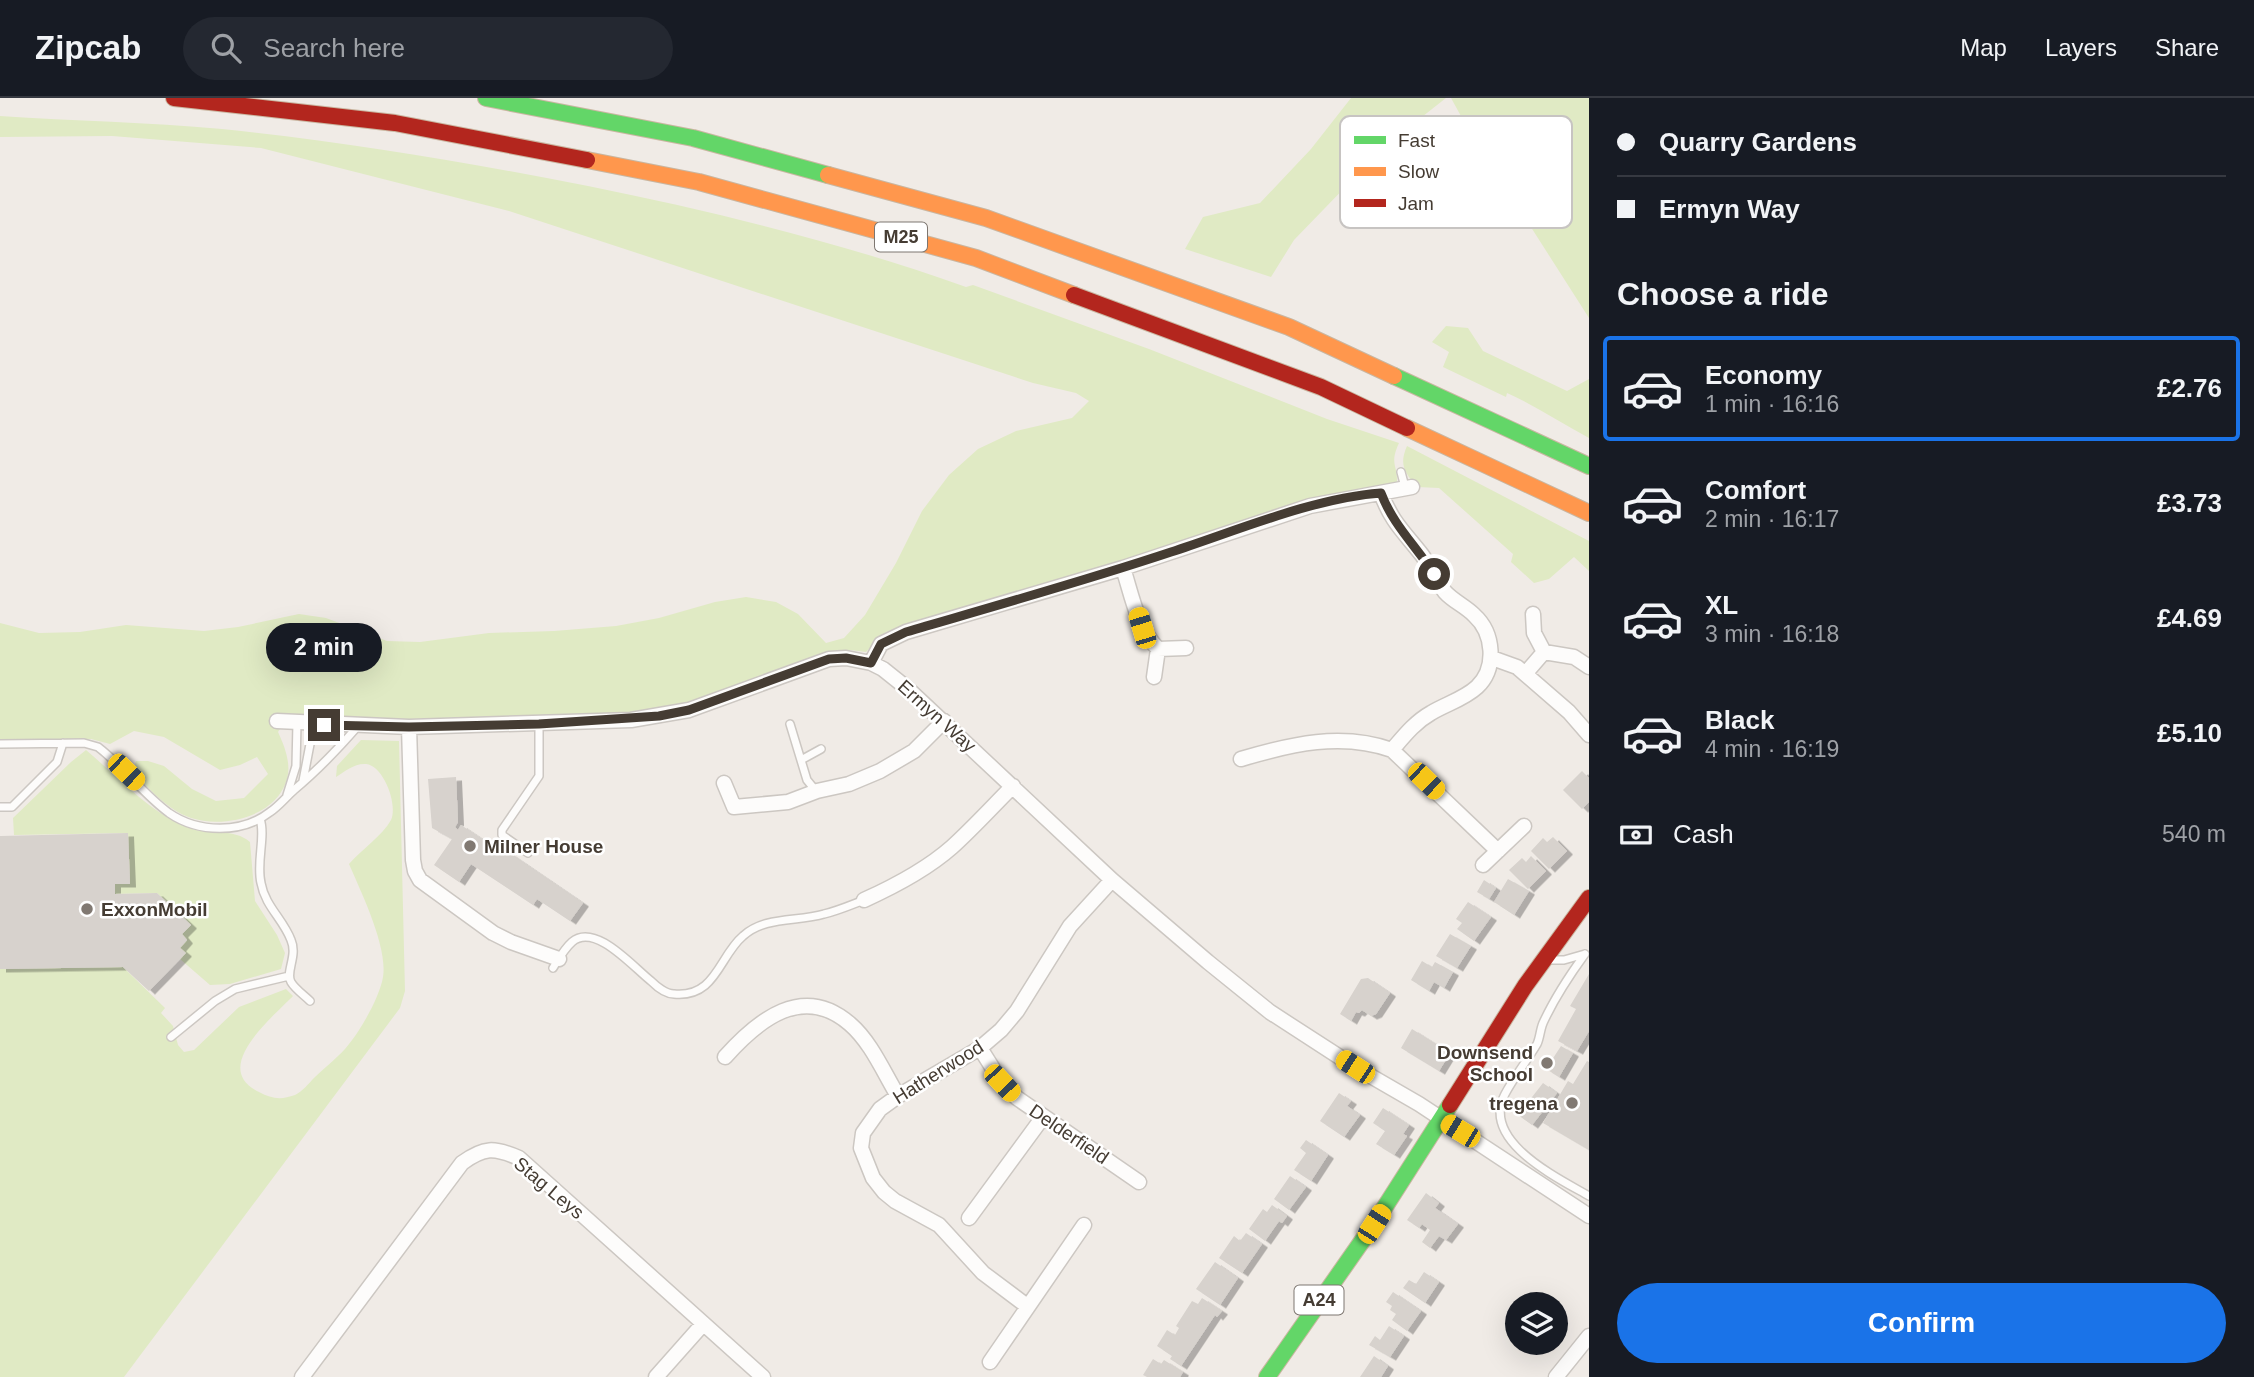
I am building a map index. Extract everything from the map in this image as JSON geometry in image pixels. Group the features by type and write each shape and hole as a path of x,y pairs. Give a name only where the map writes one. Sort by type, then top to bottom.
{"highway":[{"name":"M25","path":"174,98 395,123 699,181 976,258 1321,387 1589,513"},
{"name":"M25","path":"486,98 693,138 986,218 1289,327 1589,466"},
{"name":"A24","path":"1267,1377 1374,1224 1544,959 1589,898"}],"street":[{"path":"871,663 881,644 891,637 1124,568 1310,506 1409,487"},
{"path":"1381,493 1395,523 1423,556 1445,592 1484,626 1492,658 1488,672 1478,686 1416,723 1392,750"},
{"path":"1124,568 1142,628 1158,649 1154,677"},
{"path":"1533,614 1534,632 1544,652"},
{"path":"1158,649 1186,648"},
{"path":"1525,674 1544,652"},
{"path":"1544,652 1564,654 1589,667"},
{"name":"Ermyn Way","path":"277,721 409,727 631,720 673,714 829,659 846,658 871,663 900,682 1112,880 1270,1012 1531,1176 1589,1216"},
{"path":"1492,658 1517,667 1569,712 1589,734"},
{"path":"724,783 734,807 788,802 817,791 849,784 903,758 914,751 944,721"},
{"path":"409,727 413,860 420,880 493,933 556,963"},
{"path":"1241,758 1283,747 1330,740 1375,743 1392,750 1498,851"},
{"path":"864,900 931,863 1013,786"},
{"path":"1483,865 1524,826"},
{"name":"Hatherwood","path":"1027,1306 983,1273 939,1225 895,1201 873,1178 861,1148 863,1133 880,1109 980,1048 1001,1030 1017,1011 1070,926 1112,880"},
{"path":"725,1057 744,1036 772,1015 789,1008 808,1006 827,1010 851,1025 863,1038 898,1096"},
{"name":"Delderfield","path":"980,1048 1002,1083 1017,1098 1139,1182"},
{"path":"969,1218 1043,1116"},
{"name":"Stag Leys","path":"302,1377 462,1163 485,1150 495,1150 519,1158 763,1377"},
{"path":"990,1362 1084,1225"},
{"path":"656,1377 703,1324"},
{"path":"1556,1377 1589,1336"}],"lane":[{"path":"1401,472 1409,487"},
{"path":"287,796 296,766 297,723"},
{"path":"528,853 502,835 502,830 539,775 539,724"},
{"path":"790,724 807,780 817,791"},
{"path":"303,783 311,739 324,725"},
{"path":"0,744 85,743 98,747 164,808 186,822 221,829 260,819 271,812 321,767 359,725"},
{"path":"0,807 12,807 57,762 63,743"},
{"path":"801,760 821,749"},
{"path":"260,819 263,827 259,854 261,885 266,900 292,941 294,959 289,976 291,982 310,1001"},
{"path":"556,963 573,942 583,937 593,937 604,942 654,984 672,995 690,992 708,984 721,969 737,942 757,927 823,915 864,900"},
{"path":"1544,959 1564,960 1587,953"},
{"path":"1587,953 1557,997 1541,1027 1539,1041 1503,1096 1500,1114 1509,1140 1522,1152 1589,1196"},
{"path":"171,1037 215,1001 235,989 289,976"}],"green space":[{"path":"1351,98 1446,98 1423,116 1340,116 1340,192 1294,240 1271,277 1185,249 1203,217 1260,203 1311,149"},
{"path":"1451,98 1589,98 1589,318 1532,228 1572,228 1572,116 1461,116"},
{"path":"0,116 194,127 360,146 588,186 779,230 873,256 966,287 973,285 1149,349 1327,419 1399,443 1394,460 1397,484 917,621 886,632 866,652 850,650 823,656 665,712 398,723 288,716 278,732 287,758 288,774 275,800 250,816 235,820 220,822 191,818 174,810 151,791 133,770 136,761 148,761 164,766 192,789 216,801 244,798 268,774 257,757 220,770 164,737 134,731 110,744 91,739 0,739 0,623 39,633 80,632 126,625 204,631 299,614 326,618 387,641 420,642 489,633 616,626 746,597 776,602 798,614 826,643 844,638 865,615 896,563 922,511 949,475 978,449 1016,431 1072,418 1089,401 1076,393 1033,383 509,211 261,148 112,136 0,137"},
{"path":"1446,326 1468,328 1483,351 1567,391 1589,379 1589,438 1518,398 1507,393 1506,397 1443,367 1449,352 1432,342"},
{"path":"1407,446 1589,541 1589,571 1574,557 1549,579 1534,583 1511,562 1513,554 1439,488 1417,487 1404,468 1403,458"},
{"path":"361,740 399,741 405,991 400,1008 124,1377 0,1377 0,969 123,967 165,1008 161,1013 173,1026 178,1045 184,1052 194,1050 239,1007 286,989 293,996 260,1029 243,1057 240,1070 245,1082 259,1092 281,1098 298,1094 354,1037 365,1021 383,977 378,935 349,864 391,820 391,796 384,779 373,766 354,766 336,777 337,766"},
{"path":"86,750 163,815 192,829 230,833 250,842 255,901 285,953 281,969 230,984 210,985 180,959 185,953 180,948 187,940 182,934 191,925 157,893 115,894 115,884 130,883 128,833 14,835 13,818"}],"building":[{"path":"1582,771 1589,778 1589,802 1582,809 1563,790"},
{"name":"Milner House","path":"456,777 458,822 455,827 458,830 461,825 506,855 508,852 583,903 570,921 537,899 533,905 471,864 459,882 434,865 452,839 432,828 428,779"},
{"name":"ExxonMobil","path":"128,833 130,884 115,884 115,894 157,893 191,925 182,934 187,940 180,948 186,953 149,991 123,967 0,969 0,836"},
{"path":"1553,837 1567,851 1549,869 1531,851 1543,838 1547,842"},
{"path":"1531,856 1546,871 1528,889 1509,870 1522,858 1526,862"},
{"path":"1508,879 1529,891 1514,915 1494,902"},
{"path":"1484,880 1496,888 1489,899 1477,892"},
{"path":"1468,902 1491,917 1474,941 1457,929 1462,923 1456,919"},
{"path":"1450,934 1471,946 1457,968 1436,956"},
{"path":"1422,961 1432,967 1435,962 1453,972 1444,988 1434,982 1429,991 1411,980"},
{"path":"1589,974 1589,1031 1577,1051 1558,1041 1576,1009 1570,1006"},
{"path":"1368,978 1390,993 1376,1014 1371,1016 1362,1010 1356,1012 1351,1021 1340,1014 1361,979"},
{"path":"1412,1029 1450,1053 1439,1071 1401,1048"},
{"path":"1561,1046 1573,1053 1559,1077 1546,1069"},
{"name":"tregena","path":"1587,1061 1589,1150 1543,1123 1568,1081 1573,1084"},
{"path":"1543,1083 1557,1093 1532,1125 1518,1115"},
{"path":"1339,1093 1351,1101 1347,1106 1360,1115 1344,1137 1320,1121"},
{"path":"1383,1108 1409,1125 1403,1134 1407,1136 1394,1155 1376,1144 1385,1131 1373,1123"},
{"path":"1306,1140 1328,1155 1311,1181 1294,1170 1306,1153 1300,1148"},
{"path":"1290,1176 1306,1187 1289,1210 1274,1199"},
{"path":"1426,1193 1439,1203 1435,1208 1458,1224 1446,1240 1439,1236 1430,1248 1422,1242 1430,1230 1422,1224 1419,1228 1407,1220"},
{"path":"1272,1205 1287,1216 1282,1223 1279,1221 1265,1241 1249,1229 1263,1209 1267,1212"},
{"path":"1246,1233 1262,1244 1242,1273 1219,1258 1234,1236 1240,1241"},
{"path":"1215,1262 1238,1278 1220,1305 1196,1289"},
{"path":"1424,1272 1439,1282 1425,1303 1403,1288 1409,1280 1416,1284"},
{"path":"1393,1292 1421,1311 1407,1331 1392,1320 1396,1314 1386,1302"},
{"path":"1202,1298 1222,1311 1217,1317 1215,1315 1181,1366 1157,1346 1167,1330 1175,1335 1179,1328 1176,1326 1192,1301 1198,1304"},
{"path":"1389,1326 1404,1336 1390,1357 1369,1345 1375,1336 1380,1340"},
{"path":"1374,1356 1388,1366 1381,1377 1360,1377"},
{"path":"1153,1359 1161,1364 1164,1360 1183,1372 1180,1377 1147,1377 1143,1375"}],"traffic: fast":[{"path":"486,98 693,138 828,175"},
{"path":"1394,376 1589,466"},
{"path":"1267,1377 1374,1224 1450,1105"}],"traffic: slow":[{"path":"587,160 699,182 976,258 1074,295"},
{"path":"828,175 986,218 1289,327 1394,376"},
{"path":"1407,428 1589,513"}],"traffic: jam":[{"path":"174,98 395,123 587,160"},
{"path":"1074,295 1321,387 1407,428"},
{"path":"1450,1105 1525,986 1589,898"}],"place":[{"name":"Milner House","path":"470,846"},
{"name":"ExxonMobil","path":"87,909"},
{"name":"Downsend School","path":"1547,1063"},
{"name":"tregena","path":"1572,1103"}],"route":[{"path":"324,725 409,727 539,724 631,720 673,714 829,659 846,658 871,663 881,644 891,637 1124,568 1310,506 1367,494 1381,493 1395,523 1423,556 1434,574"}]}
